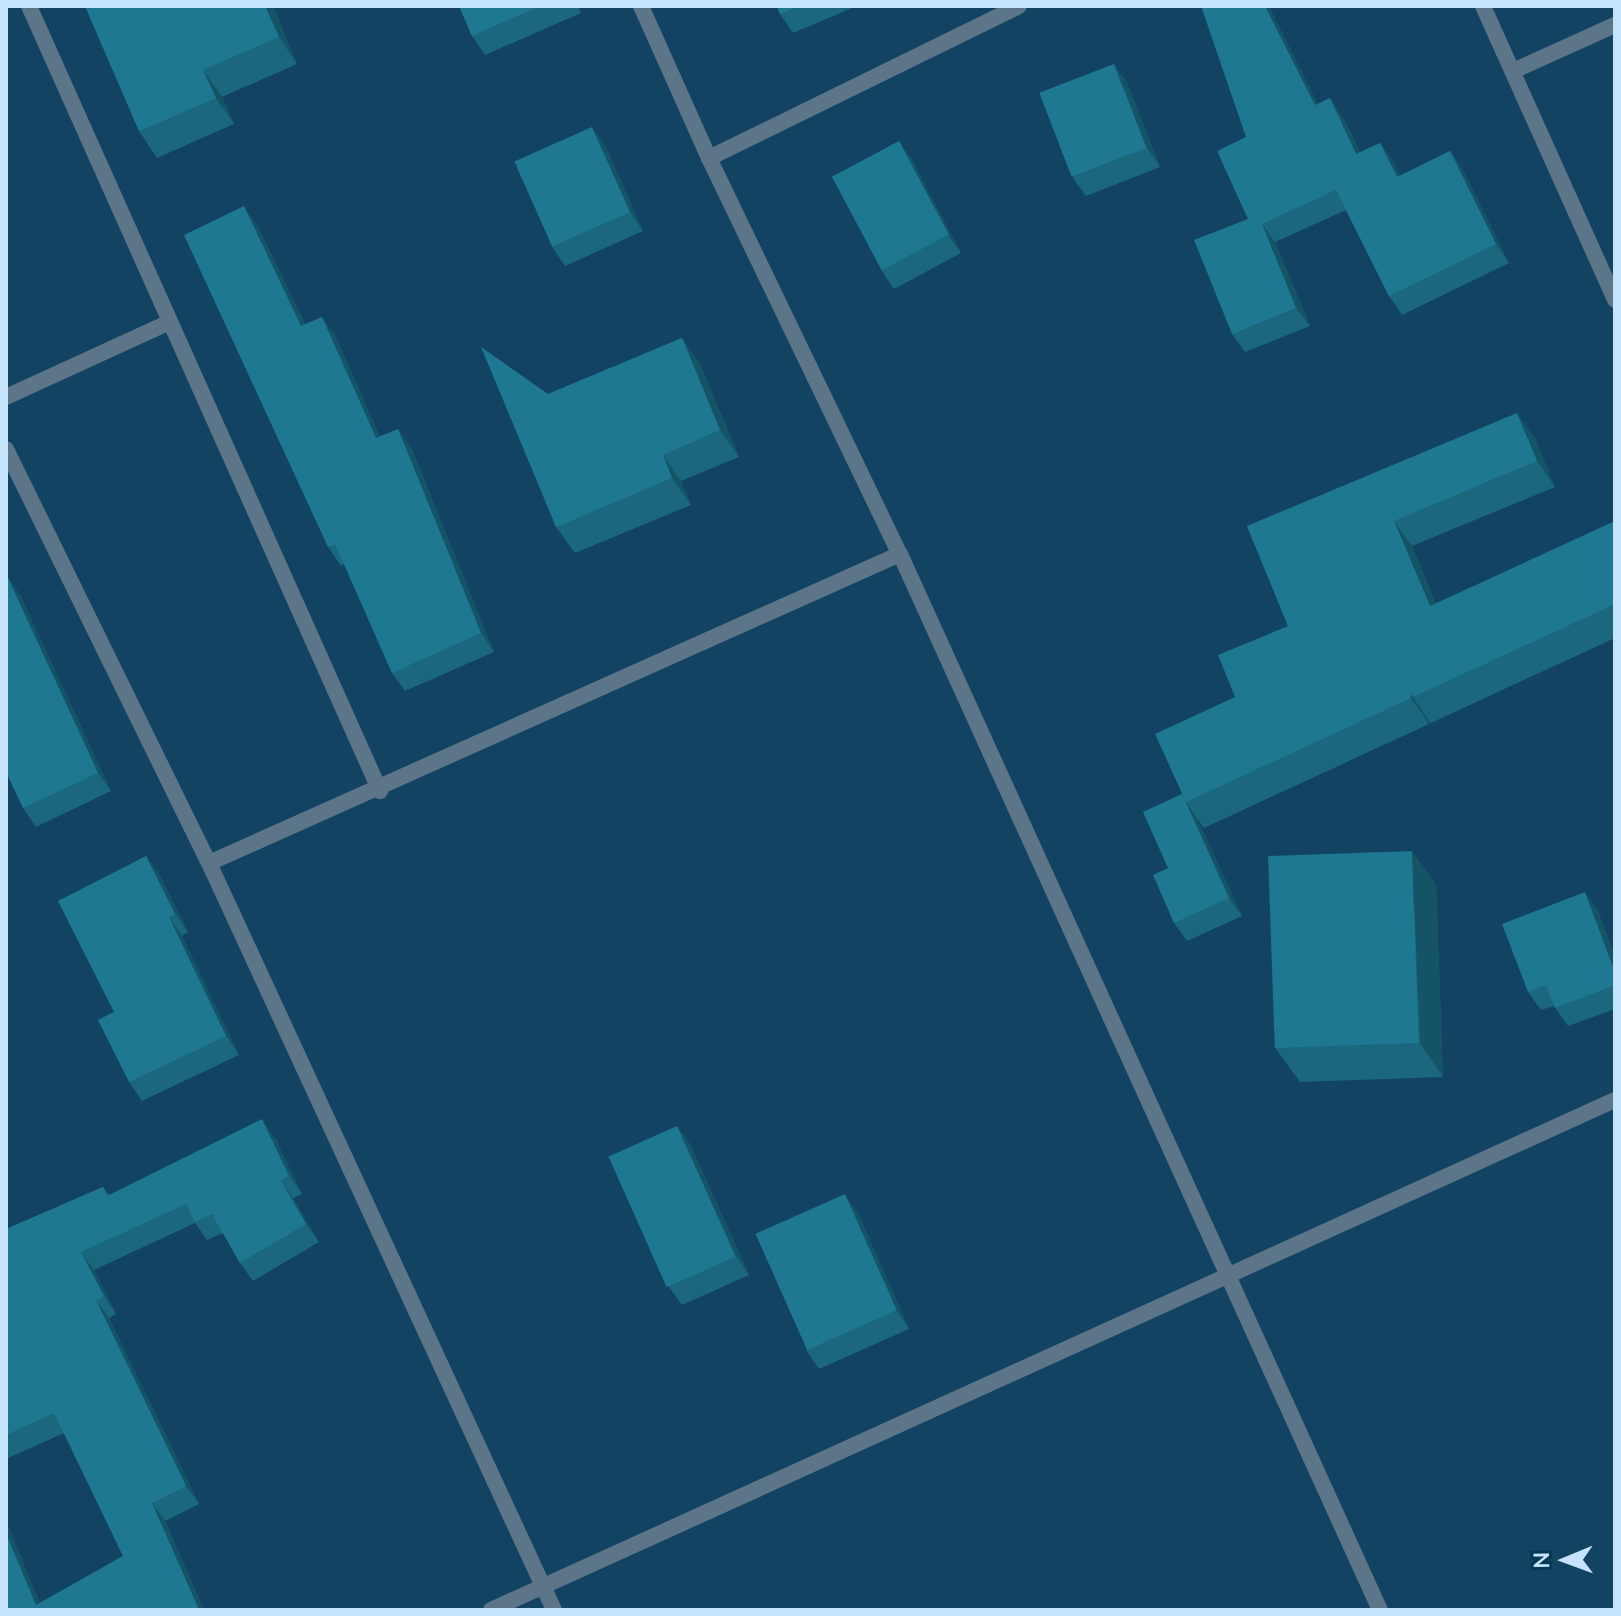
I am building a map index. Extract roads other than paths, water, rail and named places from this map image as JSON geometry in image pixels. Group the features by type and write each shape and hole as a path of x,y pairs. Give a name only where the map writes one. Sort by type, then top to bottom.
{"street":[{"path":"29,6 380,791"},
{"path":"641,6 709,158 900,554 1230,1273 1380,1610"},
{"path":"709,158 1019,6"},
{"path":"1483,6 1615,300"},
{"path":"1513,71 1615,25"},
{"path":"6,397 170,322"},
{"path":"6,449 209,863 554,1610"},
{"path":"209,863 380,791 900,554"},
{"path":"491,1610 1615,1100"}]}
